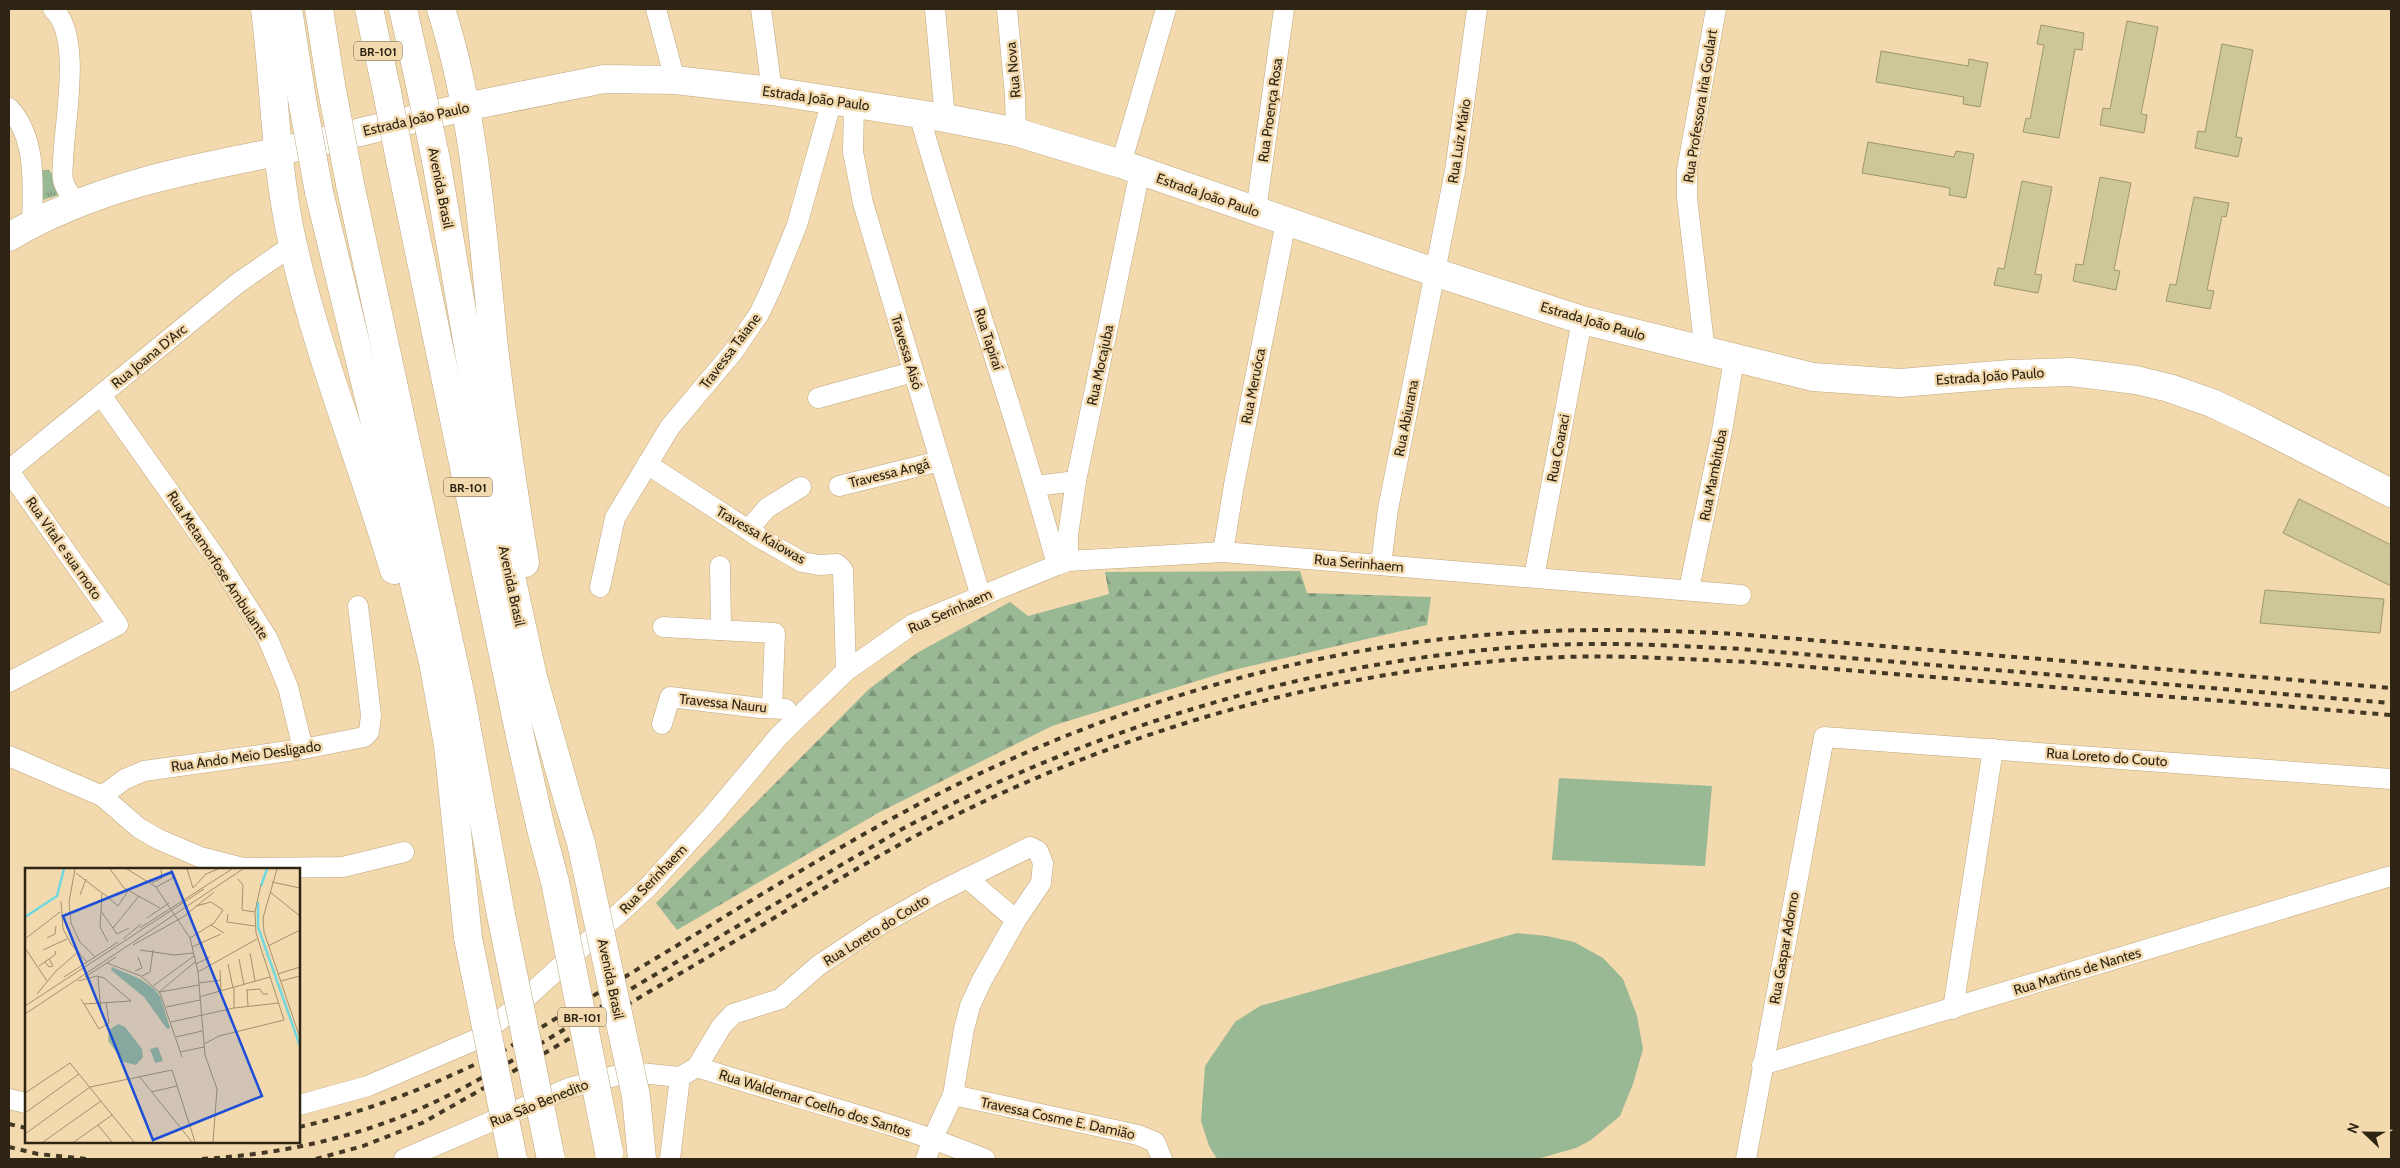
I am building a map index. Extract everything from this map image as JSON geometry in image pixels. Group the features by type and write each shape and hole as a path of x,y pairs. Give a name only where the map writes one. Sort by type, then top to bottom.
{"main road":[{"path":"265,9 277,152 293,245 316,328 406,611 442,708"},
{"path":"288,9 319,192 426,625 448,745 468,938 514,1159"},
{"path":"319,9 350,184 462,697 501,915 551,1159"},
{"name":"Avenida Brasil","path":"369,9 518,727 541,829 556,882 610,1156"},
{"name":"Avenida Brasil","path":"403,9 436,160 484,444 527,654 583,852 636,1096 642,1159"},
{"path":"441,9 457,65 477,182 504,427 528,591 527,654"},
{"name":"Estrada João Paulo","path":"9,238 32,224 75,203 154,177 277,152 465,107 604,79 675,80 772,91 932,116 1016,132 1130,167 1286,222 1582,320 1705,352 1813,377 1859,382 1900,383 2010,374 2071,372 2136,380 2169,388 2212,403 2391,493"}],"street":[{"path":"53,9 60,15 65,27 71,80 63,153 63,182 75,203"},
{"path":"656,9 675,80"},
{"path":"761,9 772,91"},
{"name":"Rua Tapiraí","path":"935,9 932,116 940,188 1062,563"},
{"name":"Rua Nova","path":"1007,9 1016,96 1016,132"},
{"name":"Rua Mocajuba","path":"1062,563 1130,167 1166,9"},
{"name":"Rua Proença Rosa","path":"1256,211 1284,9"},
{"name":"Rua Luiz Mário","path":"1434,272 1461,134 1477,9"},
{"name":"Rua Professora Iria Goulart","path":"1705,352 1688,208 1687,170 1716,9"},
{"name":"Travessa Aisó","path":"843,102 860,188 873,241 981,597"},
{"name":"Travessa Taiane","path":"600,587 615,518 670,427 733,352 759,314 797,225 843,102"},
{"path":"9,108 26,136 33,179 32,224"},
{"path":"30,159 63,153"},
{"name":"Rua Meruóca","path":"1223,552 1234,485 1286,222"},
{"name":"Rua Joana D'Arc","path":"9,471 238,283 293,245"},
{"name":"Rua Abiurana","path":"1381,564 1388,509 1434,272"},
{"name":"Rua Coaraci","path":"1534,577 1582,320"},
{"name":"Rua Mambituba","path":"1689,589 1722,431 1734,359"},
{"path":"818,398 913,372"},
{"name":"Rua Metamorfose Ambulante","path":"101,395 215,557 268,639 288,687 303,749"},
{"name":"Travessa Angá","path":"839,486 940,460"},
{"name":"Travessa Kaiowas","path":"647,464 748,530 802,562 820,565 837,564 843,570 846,671"},
{"name":"Rua Vital e sua moto","path":"9,471 118,625 9,682"},
{"path":"1036,486 1076,481"},
{"path":"748,530 767,508 801,487"},
{"name":"Rua Serinhaem","path":"300,1105 368,1086 477,1039 516,1007 647,888 713,815 778,737 846,671 913,624 1062,563 1223,552 1534,577 1621,586 1689,589 1741,595"},
{"path":"720,566 721,630"},
{"name":"Rua Ando Meio Desligado","path":"102,796 125,779 144,771 303,749 364,737 369,732 371,715 358,606"},
{"path":"663,627 775,633 772,708"},
{"name":"Travessa Nauru","path":"662,724 670,697 772,708 805,709"},
{"name":"Rua Loreto do Couto","path":"1824,737 2391,779"},
{"name":"Rua Gaspar Adorno","path":"1746,1159 1762,1064 1824,737"},
{"path":"1953,1009 1993,749"},
{"path":"9,756 102,796 139,828 158,840 200,857 243,868 343,867 404,852"},
{"name":"Rua Loreto do Couto","path":"670,1159 688,1072 721,1027 734,1014 780,1000 826,959 878,926 967,878 1030,847 1038,851 1043,862 1041,883 1016,920"},
{"name":"Rua Martins de Nantes","path":"1762,1064 1953,1009 2391,876"},
{"path":"926,1159 933,1138 953,1095 964,1029 970,1006 982,980 1016,920 967,878"},
{"name":"Rua Sāo Benedito","path":"404,1159 569,1088 630,1072 688,1072"},
{"name":"Rua Waldemar Coelho dos Santos","path":"688,1072 772,1092 933,1138 985,1159"},
{"name":"Travessa Cosme E. Damião","path":"953,1095 1138,1135 1155,1142 1160,1154"},
{"path":"9,1099 25,1103"}],"green space":[{"path":"40,170 49,170 63,189 61,194 40,201"},
{"path":"1300,571 1307,593 1431,597 1427,625 1229,671 1052,726 878,813 677,930 656,903 869,689 917,653 1010,602 1028,616 1109,594 1105,572"},
{"path":"1559,778 1712,786 1705,866 1552,860"},
{"path":"1517,933 1547,936 1574,942 1603,958 1623,979 1637,1016 1643,1049 1633,1084 1620,1116 1591,1140 1576,1148 1537,1159 1217,1159 1209,1146 1201,1121 1205,1066 1235,1022 1260,1006"}],"building":[{"path":"2127,21 2158,27 2141,114 2147,115 2144,133 2100,125 2103,108 2110,109"},
{"path":"2041,25 2084,33 2082,50 2075,49 2059,138 2023,132 2026,118 2030,119 2044,45 2037,44"},
{"path":"2222,44 2253,50 2236,137 2242,138 2238,157 2195,148 2198,131 2205,132"},
{"path":"1881,51 1968,66 1969,59 1988,63 1980,107 1963,104 1964,97 1876,82"},
{"path":"1868,142 1954,157 1956,151 1974,154 1966,198 1949,195 1950,188 1862,173"},
{"path":"2100,177 2131,183 2114,270 2120,271 2116,290 2073,281 2076,264 2083,265"},
{"path":"2022,181 2052,187 2035,274 2042,275 2038,293 1994,285 1998,268 2004,269"},
{"path":"2194,197 2229,203 2226,217 2222,216 2207,290 2214,291 2210,309 2166,301 2170,284 2176,285"},
{"path":"2299,499 2391,545 2391,586 2283,533"},
{"path":"2265,590 2384,599 2380,633 2260,623"}],"railway":[{"path":"300,1127 378,1105 453,1075 503,1051 836,850 903,812 972,777 1067,736 1128,713 1190,692 1253,674 1316,660 1445,639 1510,633 1567,630 1652,631 1737,634 2391,688"},
{"path":"202,1159 277,1151 302,1146 351,1134 398,1118 428,1105 487,1075 904,828 980,790 1058,757 1137,727 1217,702 1299,680 1382,664 1465,652 1550,645 1622,644 1742,649 2391,703"},
{"path":"316,1159 363,1146 422,1123 858,868 966,810 1033,779 1103,751 1174,727 1246,706 1319,688 1393,674 1467,664 1541,658 1646,657 1750,662 2391,715"},
{"path":"9,1124 25,1128"},
{"path":"9,1147 38,1154 87,1159"}]}
